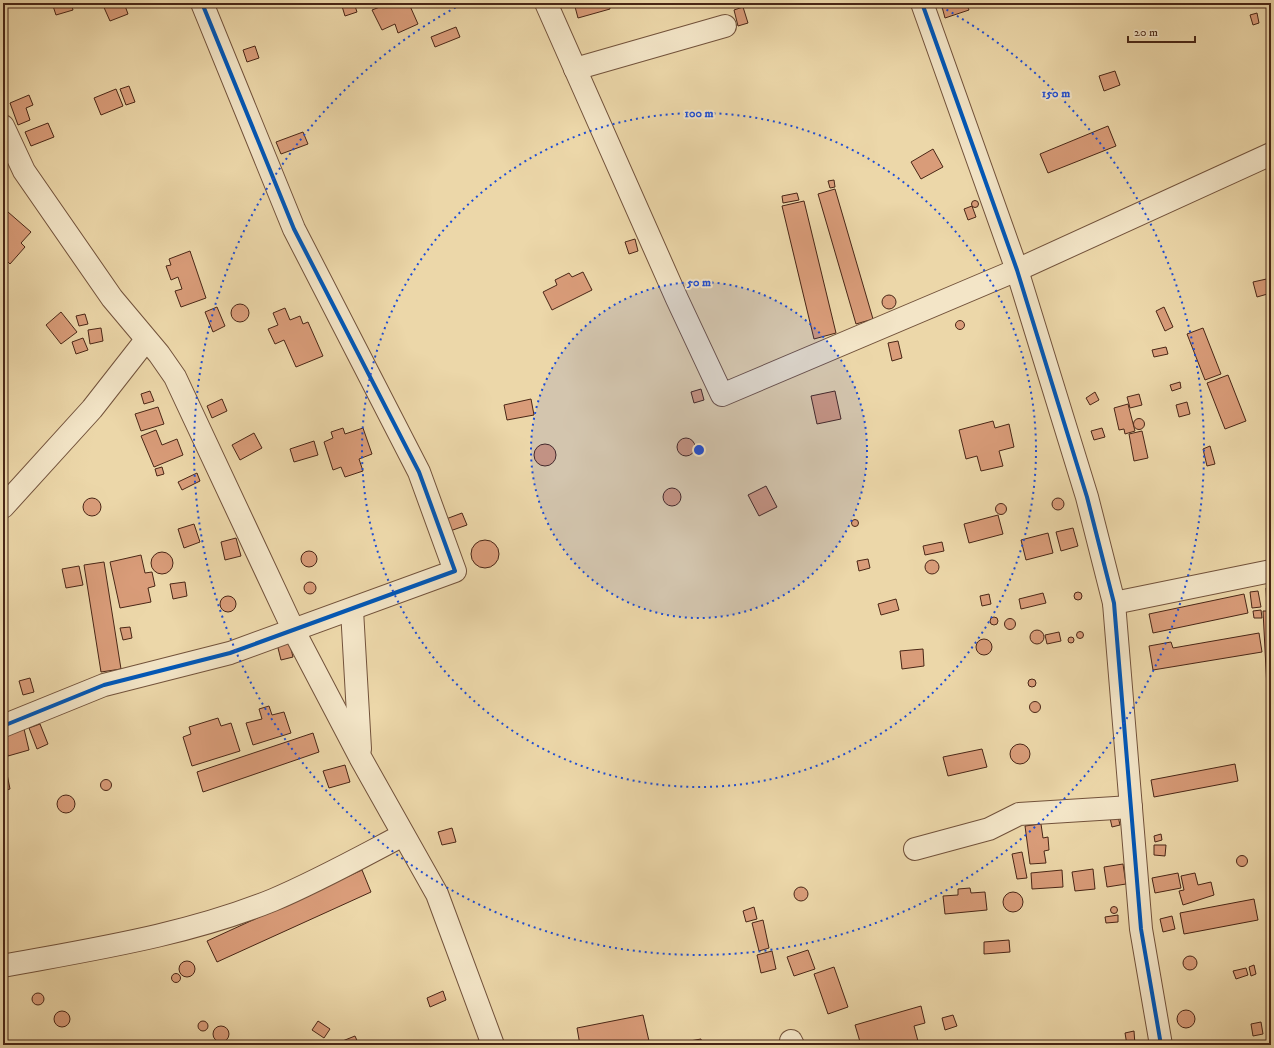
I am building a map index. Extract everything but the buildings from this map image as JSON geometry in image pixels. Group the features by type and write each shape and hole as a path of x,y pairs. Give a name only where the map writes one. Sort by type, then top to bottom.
{"street":[{"path":"3,726 104,685 230,653 352,610 455,571 419,472 294,229 202,3"},
{"path":"546,3 677,299 722,395 1017,270 1270,160"},
{"path":"922,3 1017,270 1087,497 1114,603 1141,929 1161,1045"},
{"path":"575,69 725,26"},
{"path":"3,126 24,171 112,298 159,354 175,377 294,631 360,757 437,894 493,1045"},
{"path":"3,507 92,409 146,340"},
{"path":"1114,603 1271,570"},
{"path":"352,610 360,757"},
{"path":"915,849 989,829 1019,814 1131,808"},
{"path":"3,966 122,944 198,926 273,900 404,835"}],"cycle path":[{"path":"3,726 104,685 230,653 455,571 419,472 294,229 202,3"},
{"path":"922,3 1017,270 1087,497 1114,603 1141,929 1161,1045"}]}
